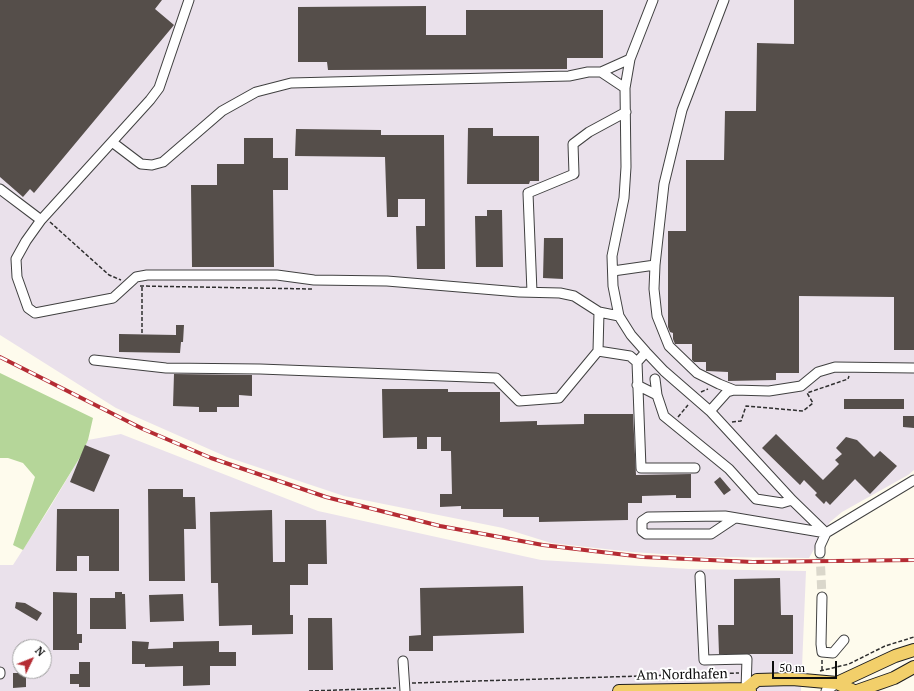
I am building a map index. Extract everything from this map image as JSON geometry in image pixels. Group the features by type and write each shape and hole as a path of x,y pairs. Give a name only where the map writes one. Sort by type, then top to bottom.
{"main road":[{"path":"837,683 896,656 914,650"},
{"path":"857,691 894,678 914,667"},
{"path":"891,691 894,678"},
{"name":"Am Nordhafen","path":"619,691 748,690 756,680 792,680 837,683 854,691"}],"street":[{"path":"189,0 159,88 41,220 26,241 16,259 17,277 28,308 35,313 113,298 136,277 147,275 277,275 314,280 387,281 560,293 574,296 599,312 619,316"},
{"path":"653,0 630,59 625,88 626,112 624,198 612,256 613,286 619,316 631,335 646,352 669,376 722,423 792,500 826,533"},
{"path":"724,0 682,110 664,184 654,265 654,289 657,316 669,346 697,373 734,390"},
{"path":"112,142 140,164 152,165 163,162 222,111 256,92 292,83 570,76 588,72 601,72 630,59"},
{"path":"601,72 625,88"},
{"path":"532,292 528,193 574,174 573,144 589,132 626,112"},
{"path":"0,189 41,220"},
{"path":"613,271 654,265"},
{"path":"94,360 166,368 260,369 496,378 519,401 559,398 598,351 599,312"},
{"path":"598,351 630,356 637,362"},
{"path":"646,352 637,362 641,468 695,468"},
{"path":"710,411 727,392 734,390 769,391 801,386 818,372 835,366 914,368"},
{"path":"655,379 657,395 664,416 729,469 756,499 782,503 792,500"},
{"path":"637,385 657,395"},
{"path":"820,554 820,546 826,533 914,480"},
{"path":"735,518 711,534 646,534 642,531 642,521 648,517 726,516 826,533"},
{"path":"700,576 704,660 747,659 748,690"},
{"path":"822,597 822,652 833,653 844,640"},
{"path":"403,661 405,687"},
{"path":"826,691 837,683"}],"path":[{"path":"142,287 142,335"},
{"path":"722,423 741,421 746,406 803,411 813,403 807,393 848,379 850,367"},
{"path":"814,671 832,669 849,664 885,646 914,637"},
{"path":"309,691 395,689 405,687 747,673"}],"shaded area":[{"path":"0,0 914,0 914,470 908,475 842,512 830,522 809,558 706,557 632,552 551,543 503,528 344,496 227,457 116,408 0,335"},
{"path":"121,434 318,511 541,560 689,569 806,571 801,691 0,691 0,565 13,565 82,454 88,440"}],"green space":[{"path":"0,373 93,418 88,440 82,454 23,550 13,545 35,477 23,463 8,458 0,458"}],"building":[{"path":"0,0 162,0 155,9 174,25 34,193 30,189 23,197 0,177"},
{"path":"794,0 914,0 914,350 894,350 894,297 799,296 799,373 776,373 776,380 728,381 728,372 706,371 706,362 694,362 692,360 692,344 675,344 673,333 670,332 668,327 668,231 686,231 686,160 724,160 725,111 756,111 757,43 794,44"},
{"path":"426,6 426,35 466,35 466,10 603,10 603,58 567,58 567,69 328,70 327,62 298,62 298,7"},
{"path":"468,128 493,128 493,136 539,136 539,181 530,181 529,184 467,184"},
{"path":"296,129 381,130 381,135 444,135 445,269 417,269 416,226 425,226 425,199 398,199 398,217 387,217 385,157 295,156"},
{"path":"244,138 273,138 273,158 288,158 288,190 273,190 274,267 192,267 191,185 217,185 217,164 244,164"},
{"path":"487,210 502,210 503,267 476,267 475,216 487,216"},
{"path":"544,238 563,238 563,279 543,278"},
{"path":"176,325 184,325 183,342 181,342 180,353 119,352 119,334 176,335"},
{"path":"174,374 252,375 252,396 239,395 239,407 217,407 217,412 199,412 199,407 173,406"},
{"path":"382,389 448,389 448,392 500,392 500,422 537,421 537,425 584,424 584,414 633,414 636,475 691,474 691,498 676,498 676,495 642,496 642,503 628,503 628,520 539,522 539,517 503,517 503,509 461,509 461,506 440,507 440,494 452,494 451,451 441,451 441,437 427,437 427,449 417,449 417,437 383,438"},
{"path":"844,399 904,399 904,409 844,409"},
{"path":"903,416 914,416 914,428 903,427"},
{"path":"776,434 823,480 839,464 835,460 842,454 836,448 846,437 857,440 874,457 880,451 897,466 870,494 855,479 830,505 826,501 824,504 815,495 817,493 804,480 800,485 762,448"},
{"path":"85,445 110,455 94,492 70,482"},
{"path":"720,477 731,490 724,495 714,482"},
{"path":"148,489 183,489 183,497 195,497 196,529 184,529 185,581 149,581"},
{"path":"57,509 119,509 119,571 89,571 89,556 77,556 77,571 56,571"},
{"path":"272,510 273,562 285,562 285,520 326,520 327,564 308,564 308,585 290,585 290,615 293,615 293,634 252,635 252,625 219,626 218,583 211,583 210,512"},
{"path":"780,578 781,615 793,615 793,654 719,654 718,625 734,625 734,579"},
{"path":"523,586 524,633 433,636 433,651 409,651 409,636 421,635 420,588"},
{"path":"53,592 77,593 77,634 82,634 82,643 79,643 79,650 53,650"},
{"path":"115,592 122,592 122,594 125,594 126,629 90,629 90,598 115,598"},
{"path":"183,594 184,621 150,622 149,595"},
{"path":"16,602 25,603 42,613 37,621 15,608"},
{"path":"308,618 332,618 333,670 308,670"},
{"path":"132,641 149,642 148,649 173,648 173,642 219,641 219,652 236,652 236,666 210,666 210,685 183,686 183,666 145,667 145,664 132,664"},
{"path":"79,662 90,662 90,687 79,687 79,684 70,684 70,674 79,674"},
{"path":"13,679 26,679 26,687 13,688"}],"tunnel":[{"path":"820,553 822,597"}],"railway":[{"path":"0,357 143,429 211,458 326,497 440,526 543,545 643,557 753,562 914,560"}]}
